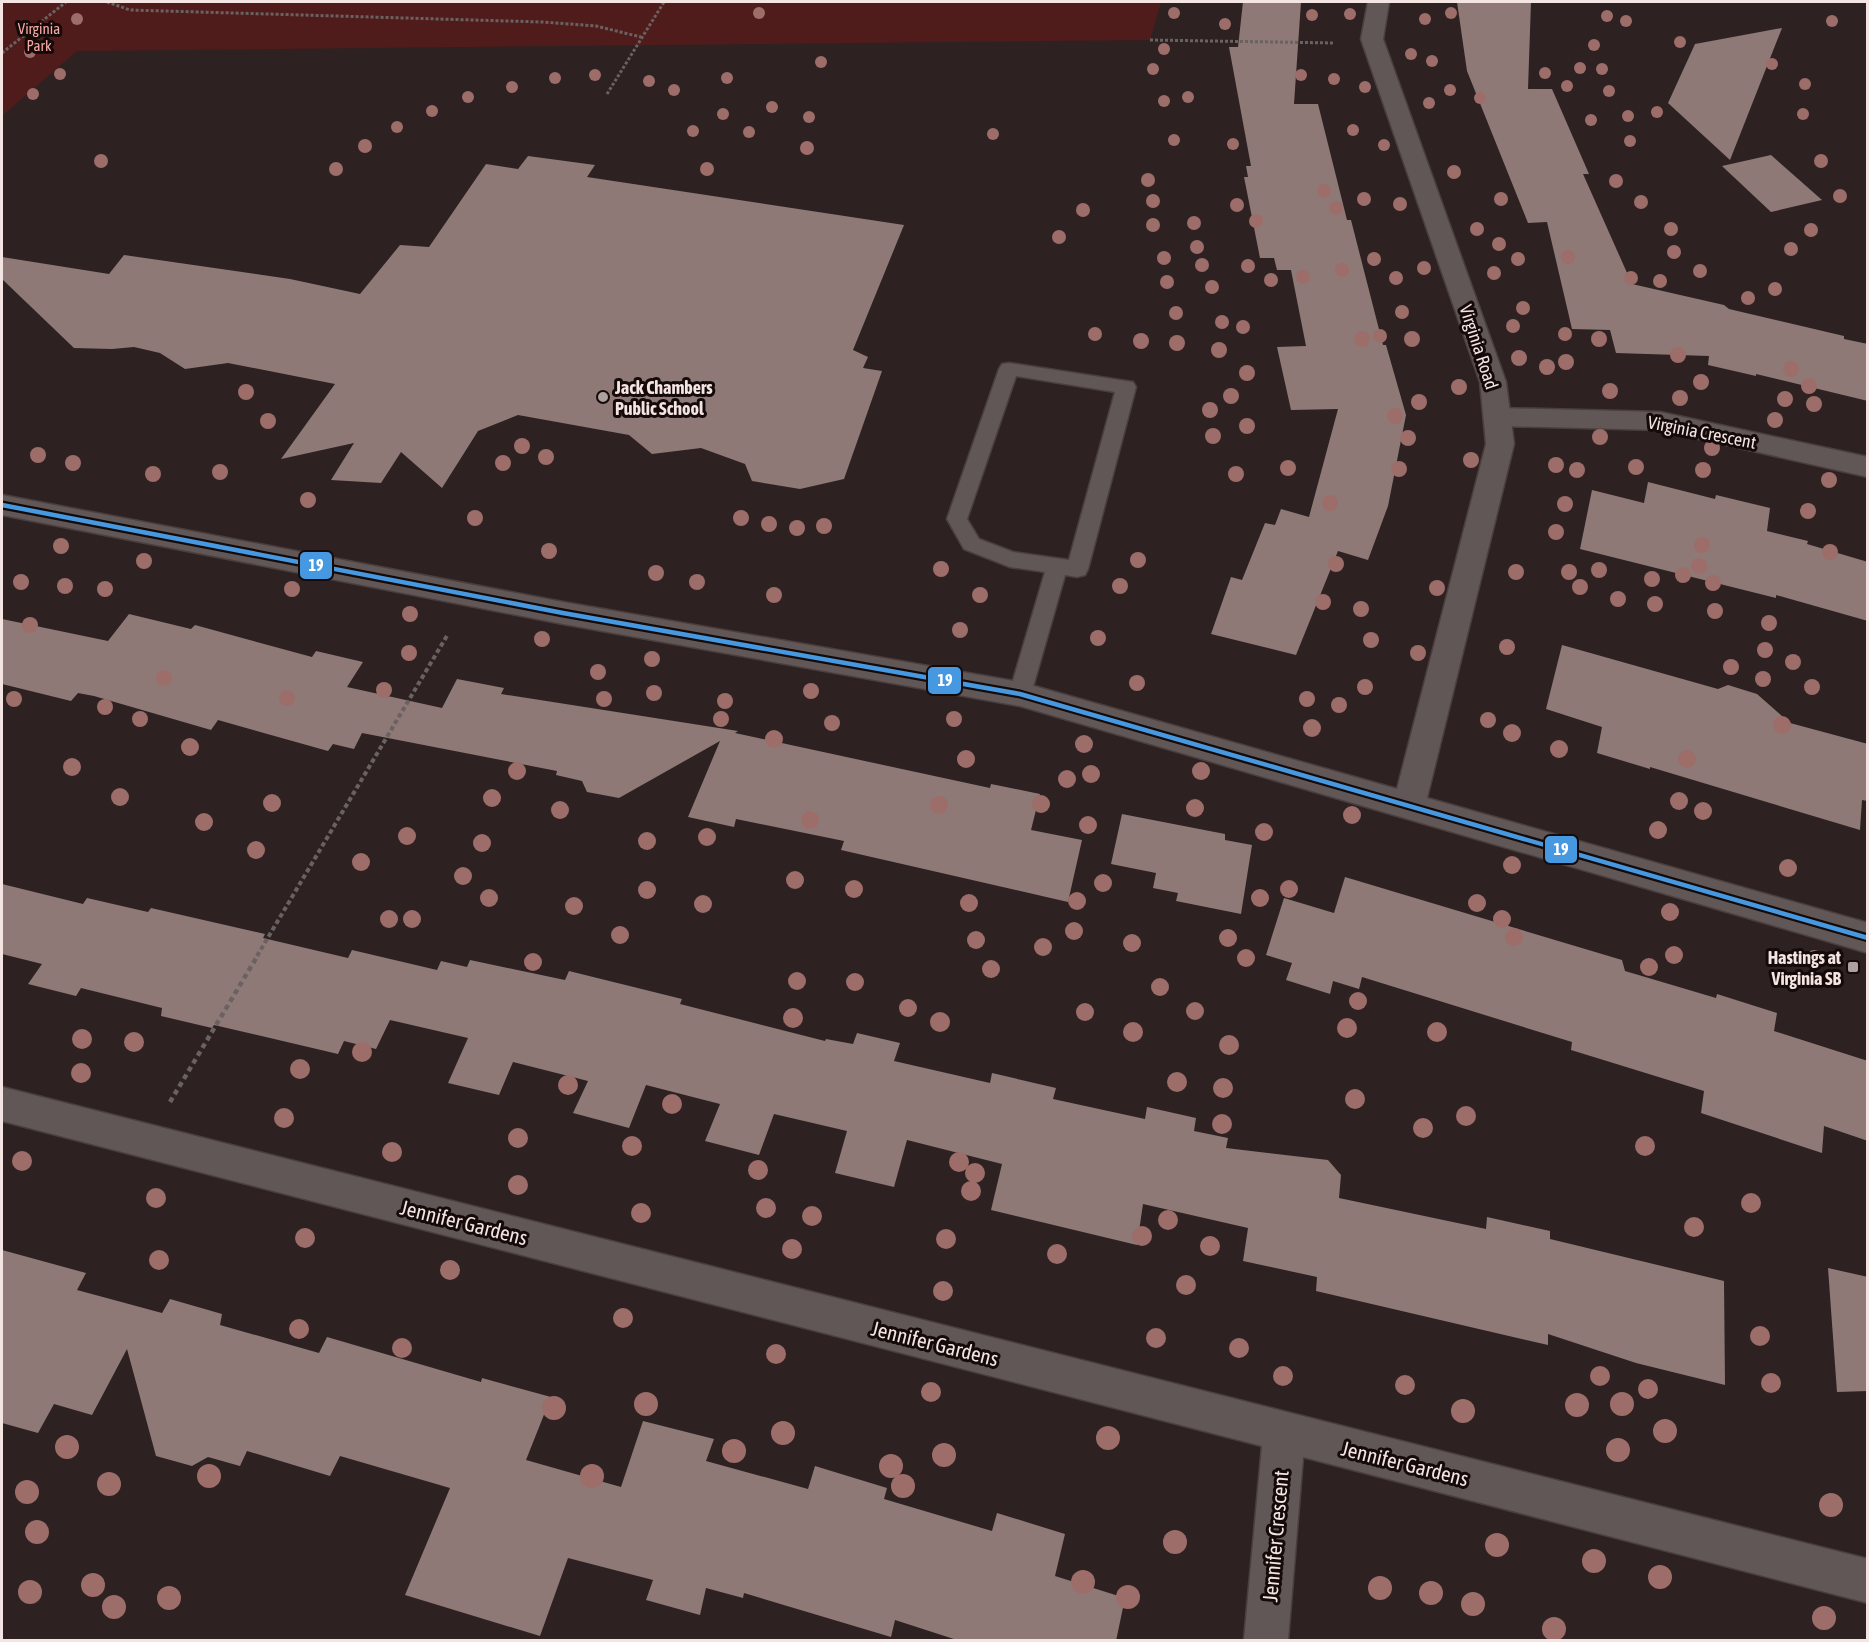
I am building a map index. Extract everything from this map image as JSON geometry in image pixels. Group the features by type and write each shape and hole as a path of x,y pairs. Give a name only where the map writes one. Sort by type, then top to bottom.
{"street":[{"name":"Virginia Road","path":"1378,2 1372,39 1493,382 1499,417 1500,444 1409,805"},
{"name":"Virginia Crescent","path":"1499,417 1660,421 1868,467"},
{"path":"2,505 563,613 1020,694 1868,938"},
{"name":"Jennifer Gardens","path":"2,1104 1868,1581"},
{"name":"Jennifer Crescent","path":"1266,1641 1284,1432"}],"lane":[{"path":"1009,369 1126,387 1077,569 1057,567 1010,559 971,544 957,519 1009,369"},
{"path":"1020,694 1057,567"}],"path":[{"path":"2,53 66,2"},
{"path":"107,2 130,10 542,22 596,26 641,37"},
{"path":"607,94 664,2"},
{"path":"1150,40 1341,43"},
{"path":"147,1141 448,634"}],"green space":[{"name":"Virginia Park","path":"2,2 1161,2 1150,40 77,51 2,116"}],"building":[{"path":"1243,2 1301,2 1294,104 1318,104 1347,220 1351,220 1383,345 1386,345 1406,415 1388,506 1368,560 1338,551 1296,655 1211,634 1231,577 1242,580 1265,523 1275,525 1281,509 1309,517 1338,409 1291,410 1277,347 1306,346 1291,270 1277,270 1274,258 1260,258 1244,177 1248,177 1246,166 1251,166 1229,47 1238,47"},
{"path":"1457,2 1531,2 1528,89 1552,89 1589,174 1583,174 1632,284 1724,305 1729,309 1844,336 1844,339 1868,344 1868,401 1708,365 1709,356 1616,353 1610,330 1572,329 1547,222 1528,223 1467,71"},
{"path":"1782,28 1730,160 1668,103 1695,44"},
{"path":"1771,155 1822,200 1771,212 1722,166"},
{"path":"528,156 595,165 587,177 904,225 853,350 868,357 863,368 882,371 844,479 800,489 752,481 745,464 701,448 652,454 629,435 518,415 478,431 442,488 401,452 381,483 331,480 354,443 281,459 335,384 228,363 185,369 160,353 134,347 74,348 2,279 2,257 109,274 124,255 290,279 360,294 400,245 429,247 486,164 518,169"},
{"path":"1648,482 1715,499 1716,495 1770,508 1767,531 1808,541 1807,544 1868,562 1868,621 1776,595 1776,598 1580,549 1592,490 1644,503"},
{"path":"129,614 191,629 195,625 312,657 316,651 363,662 347,687 442,708 457,679 504,688 501,694 738,731 735,733 990,788 991,784 1040,794 1031,830 1082,840 1068,902 841,850 844,841 736,819 734,827 688,817 720,741 619,798 587,792 582,781 556,775 557,771 362,733 354,749 333,744 328,751 218,720 211,730 94,696 78,693 71,701 2,684 2,619 108,641"},
{"path":"1562,645 1718,689 1728,685 1757,694 1790,723 1868,744 1868,801 1862,800 1860,830 1597,753 1602,727 1546,709"},
{"path":"1122,814 1225,834 1225,840 1252,845 1241,914 1176,901 1178,893 1153,888 1156,873 1111,864"},
{"path":"1345,877 1622,960 1625,971 1716,998 1717,994 1777,1013 1774,1031 1868,1061 1868,1141 1824,1126 1822,1153 1701,1113 1704,1091 1571,1050 1572,1042 1362,977 1359,989 1333,981 1330,994 1286,980 1292,963 1266,955 1284,898 1334,913"},
{"path":"2,884 83,904 87,898 148,912 151,908 265,934 263,938 348,958 352,950 437,970 441,961 467,967 470,960 565,980 569,971 682,999 680,1004 825,1041 826,1039 853,1044 857,1033 900,1043 894,1061 990,1083 992,1073 1056,1088 1053,1099 1145,1119 1147,1107 1196,1118 1194,1131 1228,1138 1226,1148 1328,1160 1341,1175 1339,1198 1486,1229 1487,1217 1550,1231 1550,1239 1724,1281 1725,1385 1636,1363 1548,1334 1548,1345 1316,1291 1317,1277 1243,1261 1248,1228 1143,1204 1137,1245 991,1210 1002,1164 907,1140 894,1187 835,1173 847,1131 774,1114 759,1155 705,1141 720,1104 646,1085 629,1128 573,1113 588,1081 513,1062 499,1095 448,1083 468,1038 390,1020 376,1049 344,1041 338,1054 214,1025 212,1028 161,1016 162,1008 81,988 76,996 28,984 42,964 2,954"},
{"path":"2,1250 86,1273 77,1290 162,1313 170,1299 222,1314 220,1325 319,1353 327,1337 481,1382 482,1378 551,1397 526,1460 621,1487 643,1421 714,1439 706,1461 808,1489 815,1466 887,1488 884,1499 992,1531 997,1513 1065,1534 1055,1576 1125,1598 1116,1641 960,1641 895,1620 891,1637 744,1593 743,1598 706,1588 700,1615 646,1600 653,1580 568,1558 540,1636 405,1595 450,1488 340,1456 330,1476 247,1451 240,1466 208,1457 192,1466 156,1456 127,1349 92,1415 54,1404 38,1433 2,1423"},
{"path":"1828,1268 1868,1277 1868,1391 1837,1392"}],"transit line":[{"name":"19","path":"2,505 563,613 1020,694 1868,938"}],"place":[{"name":"Jack Chambers Public School","path":"603,397"},
{"name":"Hastings at Virginia SB","path":"1853,967"}]}
